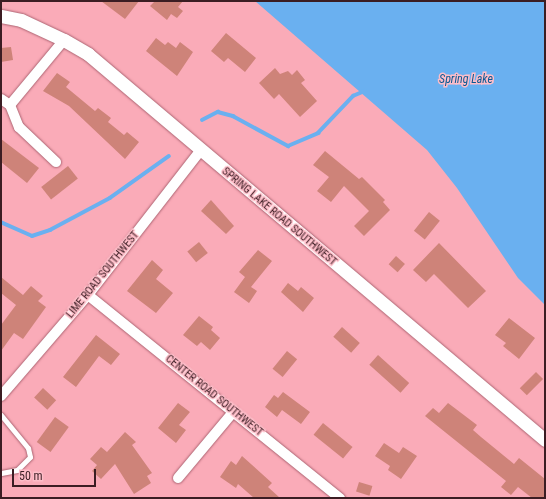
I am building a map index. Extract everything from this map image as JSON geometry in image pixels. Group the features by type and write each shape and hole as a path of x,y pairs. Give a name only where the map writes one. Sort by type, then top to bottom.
{"street":[{"name":"SPRING LAKE ROAD SOUTHWEST","path":"1,16 20,20 64,40 88,54 545,440"},
{"path":"10,105 64,40"},
{"path":"1,99 10,105 19,127 56,162"},
{"name":"LIME ROAD SOUTHWEST","path":"1,396 88,295 200,150"},
{"name":"CENTER ROAD SOUTHWEST","path":"88,295 234,411 340,498"},
{"path":"178,478 234,411"}],"lane":[{"path":"1,415 28,448 30,457 17,470 1,473"}],"water":[{"name":"Spring Lake","path":"255,1 545,1 545,305 518,278 457,188 427,150"}],"building":[{"path":"101,1 139,1 125,19"},
{"path":"155,1 183,1 178,7 183,11 177,18 171,14 167,20 150,6"},
{"path":"226,33 256,58 245,72 228,58 224,62 211,51"},
{"path":"156,38 165,45 168,42 176,48 180,42 193,52 177,76 146,51"},
{"path":"11,47 13,60 1,62 1,48"},
{"path":"275,68 280,74 288,71 292,75 297,70 305,80 301,83 317,101 300,117 279,94 274,99 259,83"},
{"path":"57,73 70,82 66,87 95,111 98,108 111,118 108,122 124,135 127,132 139,142 125,159 69,106 43,91"},
{"path":"1,139 39,168 27,183 1,162"},
{"path":"325,151 359,179 362,177 385,200 383,202 390,210 364,236 354,226 369,211 344,186 331,202 317,191 329,177 313,165"},
{"path":"68,166 78,179 51,200 41,187"},
{"path":"211,200 234,226 226,234 201,211"},
{"path":"429,212 440,221 425,239 414,231"},
{"path":"199,242 208,253 196,262 187,251"},
{"path":"439,243 486,291 468,308 434,274 426,282 413,270"},
{"path":"258,250 272,261 251,287 257,291 249,303 234,292 245,277 239,272"},
{"path":"396,256 405,264 398,272 389,264"},
{"path":"152,260 163,270 156,279 173,293 156,313 127,291"},
{"path":"1,277 23,295 31,286 43,296 38,301 46,307 23,339 14,333 1,351 1,325 16,305 1,293"},
{"path":"288,283 298,291 301,287 314,298 303,312 281,292"},
{"path":"199,316 213,327 211,330 220,338 210,350 201,342 197,346 183,335"},
{"path":"509,318 535,338 519,359 503,346 506,343 495,335"},
{"path":"342,327 360,343 351,353 333,337"},
{"path":"96,335 120,354 111,365 99,356 76,387 63,377"},
{"path":"287,351 297,359 283,377 273,369"},
{"path":"378,355 409,383 401,393 369,365"},
{"path":"536,372 543,379 527,395 520,388"},
{"path":"43,388 56,400 47,410 34,398"},
{"path":"283,392 310,412 301,424 282,410 277,417 265,407 274,395 278,398"},
{"path":"178,403 190,412 179,425 186,430 176,443 158,428"},
{"path":"448,403 477,425 473,430 514,464 519,458 545,479 545,498 532,498 518,487 511,495 501,487 506,481 425,416 433,408 439,413"},
{"path":"55,417 69,427 51,452 37,442"},
{"path":"323,423 353,447 343,459 314,435"},
{"path":"125,432 136,442 132,445 152,473 147,476 151,483 134,494 115,464 101,479 92,471 97,465 90,459 101,447 107,452"},
{"path":"384,443 399,453 403,447 417,456 401,479 388,470 390,466 375,456"},
{"path":"242,456 272,483 268,487 280,498 254,498 238,484 236,488 220,477 231,461 236,465"},
{"path":"359,482 372,486 369,496 356,492"}],"waterway":[{"path":"202,120 218,112 233,116 288,146 318,133 353,96 365,91"},
{"path":"1,222 32,236 50,230 110,198 169,156"}]}
